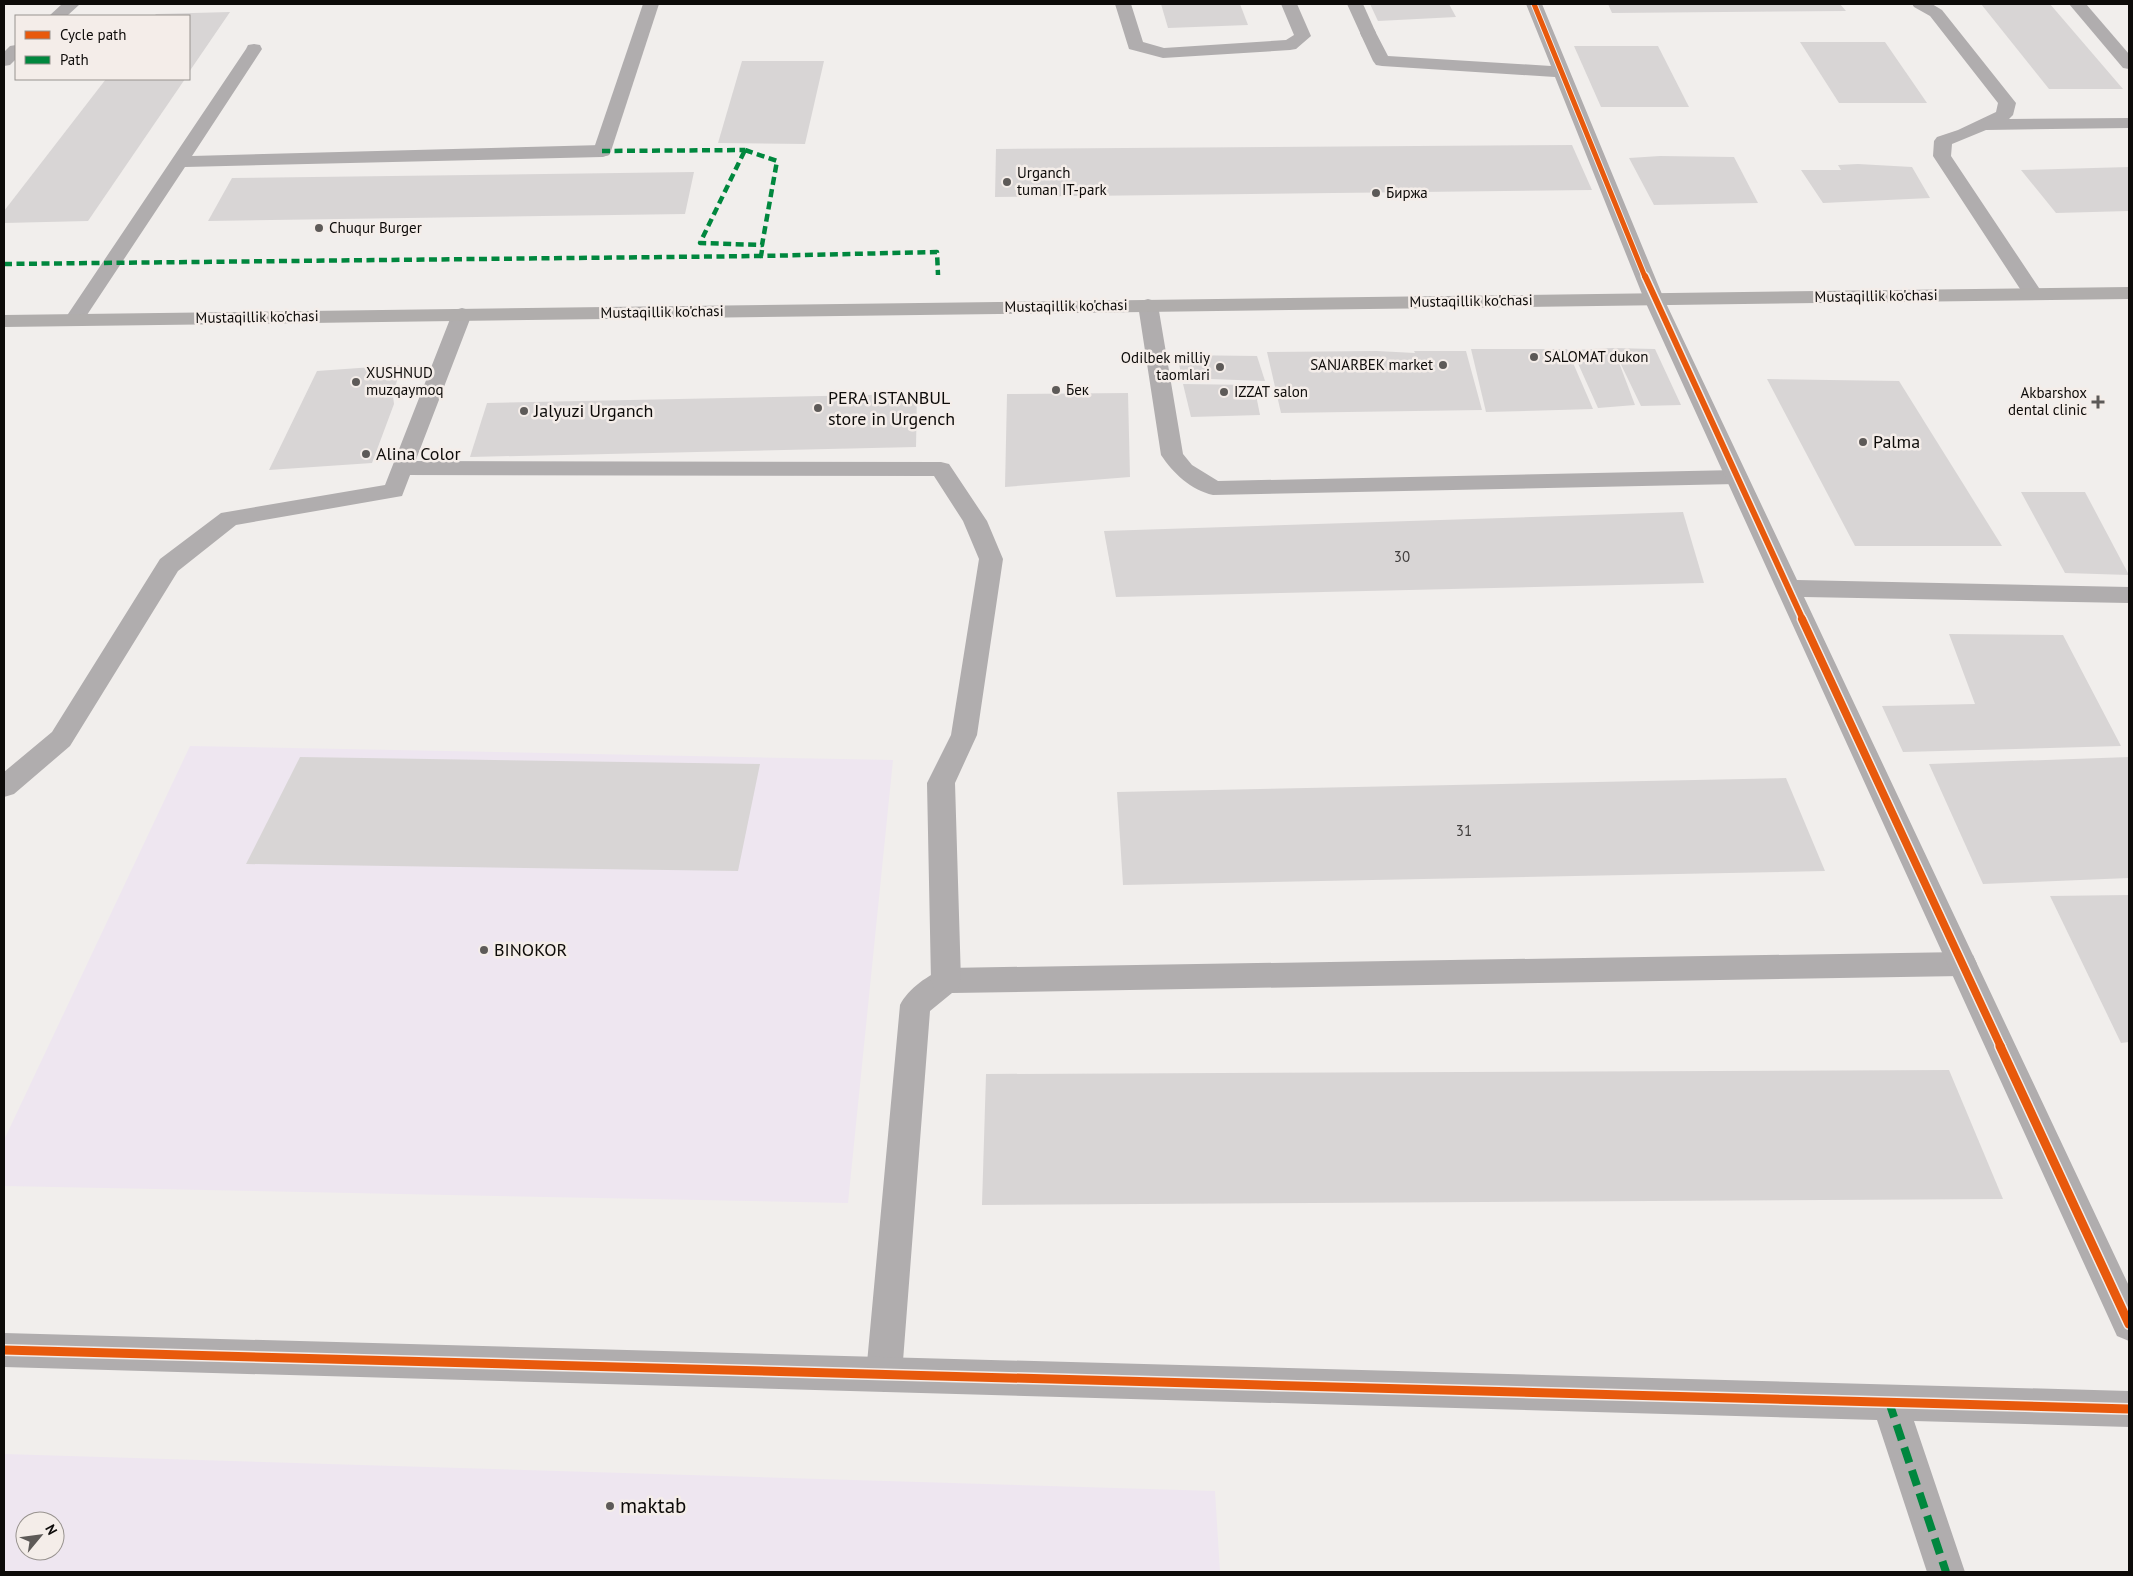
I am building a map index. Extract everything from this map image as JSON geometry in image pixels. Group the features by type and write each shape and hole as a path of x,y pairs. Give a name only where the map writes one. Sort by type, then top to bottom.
{"main road":[{"name":"Mustaqillik ko'chasi","path":"4,320 2129,293"}],"street":[{"path":"58,15 72,4"},
{"path":"179,162 602,151 651,4"},
{"path":"1123,4 1135,45 1163,53 1290,45 1303,36 1289,4"},
{"path":"1355,4 1382,61 1562,72"},
{"path":"1534,4 1654,299 1962,964 2127,1314"},
{"path":"1920,4 1936,12 2007,103 2004,115 1943,141 1942,156 2033,294"},
{"path":"2077,4 2129,64"},
{"path":"74,320 254,49"},
{"path":"4,61 15,51"},
{"path":"1984,125 2129,123"},
{"path":"1148,305 1172,455 1184,470 1213,488 1736,477"},
{"path":"4,787 61,739 169,565 229,518 394,491 462,314"},
{"path":"404,468 941,469 975,521 991,559 964,734 941,783 946,981"},
{"path":"1789,588 2129,595"},
{"path":"884,1374 915,1005 946,981 1962,964"},
{"path":"4,1350 2129,1409"},
{"path":"1889,1402 1946,1572"}],"shaded area":[{"name":"BINOKOR","path":"190,746 893,760 848,1203 4,1186 4,1140"},
{"name":"maktab","path":"4,1454 1215,1491 1220,1572 4,1572"}],"building":[{"path":"1161,4 1240,4 1248,25 1168,28"},
{"path":"1370,4 1449,4 1456,17 1378,21"},
{"path":"1608,4 1840,4 1846,11 1612,13"},
{"path":"1981,4 2050,4 2123,89 2049,89"},
{"path":"230,12 190,71 190,15 156,14"},
{"path":"1800,42 1885,42 1927,103 1839,103"},
{"path":"1574,46 1658,46 1689,107 1601,107"},
{"path":"742,61 824,61 805,144 718,143"},
{"path":"105,80 184,80 88,221 4,223 4,211"},
{"path":"1572,145 1592,190 995,197 996,149"},
{"path":"1660,156 1734,157 1758,203 1654,205 1629,158"},
{"path":"1858,164 1912,167 1930,198 1823,203 1801,170 1841,170 1838,165"},
{"path":"2129,167 2129,211 2056,213 2021,170"},
{"path":"694,172 685,214 208,221 232,178"},
{"path":"1613,348 1655,349 1681,405 1641,406 1615,352 1635,405 1598,408 1572,350"},
{"path":"1471,349 1567,349 1593,409 1486,412"},
{"path":"1377,351 1415,353 1414,351 1466,351 1482,410 1281,413 1267,352"},
{"name":"Odilbek milliy taomlari","path":"1177,355 1257,356 1265,381 1182,378"},
{"path":"401,365 393,396 394,404 372,463 269,470 317,371"},
{"path":"1767,379 1899,381 2002,546 1855,546"},
{"path":"1183,384 1254,385 1260,415 1191,417"},
{"path":"1128,393 1130,477 1005,487 1007,394"},
{"path":"917,394 916,447 470,457 487,403"},
{"path":"2021,492 2085,492 2129,575 2065,573"},
{"path":"1683,512 1704,583 1116,597 1104,531"},
{"path":"1949,634 2063,635 2121,746 1903,752 1882,706 1975,704"},
{"path":"300,757 760,764 738,871 246,864"},
{"path":"2129,757 2129,878 1983,884 1929,764"},
{"path":"1786,778 1825,871 1123,885 1117,792"},
{"path":"2129,895 2129,1042 2121,1043 2050,896"},
{"path":"1949,1070 2003,1199 982,1205 986,1074"}],"marked path":[{"path":"602,151 745,150 700,243 762,245 777,161 745,150"},
{"path":"762,250 761,256 937,252 938,275"},
{"path":"4,264 761,256"},
{"path":"1889,1402 1946,1572"}],"cycle path":[{"path":"1534,4 1654,299 2129,1324"},
{"path":"4,1350 2129,1409"}],"place":[{"name":"Urganch tuman IT-park","path":"1007,182"},
{"name":"Биржа","path":"1376,193"},
{"name":"Chuqur Burger","path":"319,228"},
{"name":"SALOMAT dukon","path":"1534,357"},
{"name":"SANJARBEK market","path":"1443,365"},
{"name":"Odilbek milliy taomlari","path":"1220,367"},
{"name":"XUSHNUD muzqaymoq","path":"356,382"},
{"name":"Бек","path":"1056,390"},
{"name":"IZZAT salon","path":"1224,392"},
{"name":"Akbarshox dental clinic","path":"2098,402"},
{"name":"PERA ISTANBUL store in Urgench","path":"818,408"},
{"name":"Jalyuzi Urganch","path":"524,411"},
{"name":"Palma","path":"1863,442"},
{"name":"Alina Color","path":"366,454"},
{"name":"BINOKOR","path":"484,950"},
{"name":"maktab","path":"610,1506"}]}
